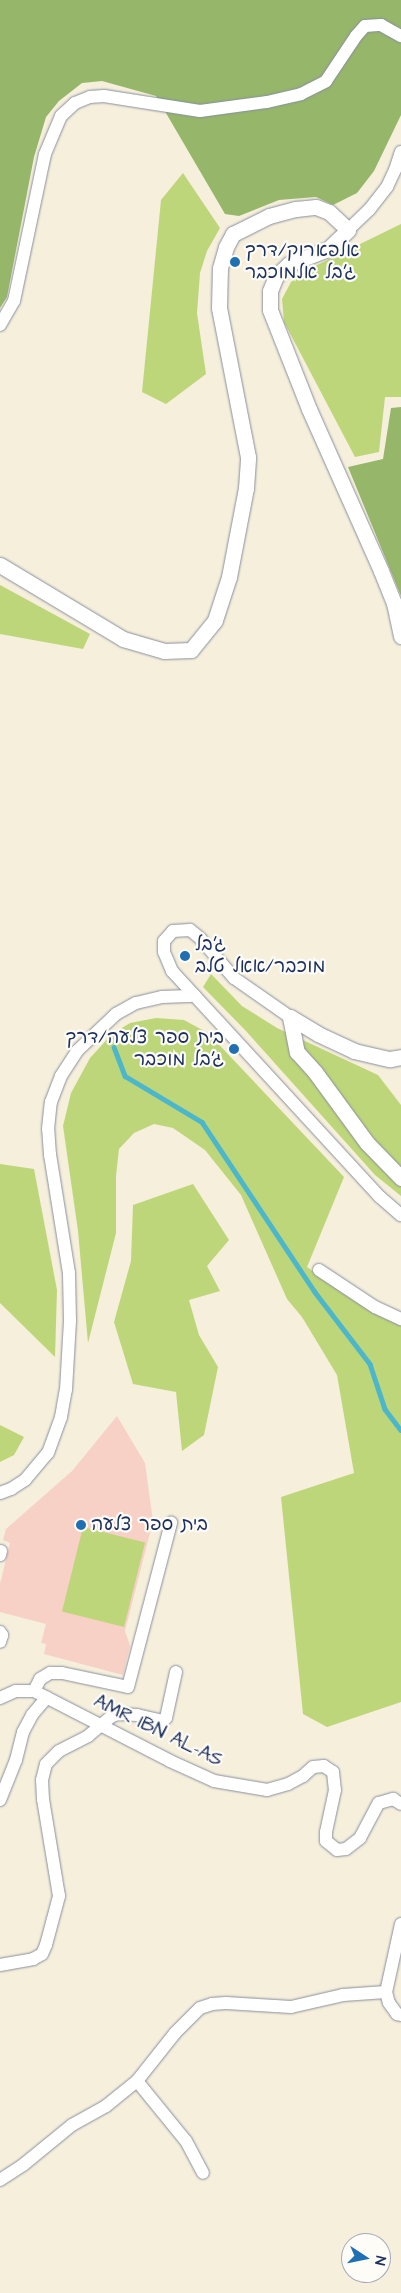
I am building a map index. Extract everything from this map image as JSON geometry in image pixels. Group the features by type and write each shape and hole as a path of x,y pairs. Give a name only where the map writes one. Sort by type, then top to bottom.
{"street":[{"path":"0,325 14,301 45,154 61,116 75,103 90,97 104,96 200,111 268,102 301,94 326,81 356,36 365,26 381,25 401,36"},
{"path":"401,152 387,187 369,210 328,249 289,264 276,276 270,291 270,310 309,408 394,603 401,636"},
{"path":"0,565 123,640 164,651 191,650 215,620 229,577 246,488 248,457 219,308 220,268 226,248 233,234 269,216 296,209 316,207 329,212 348,230"},
{"path":"401,1057 390,1059 354,1051 290,1017 234,978 200,938 190,930 173,932 164,941 164,952 172,971 380,1197 401,1215"},
{"path":"0,1493 10,1490 25,1480 48,1453 55,1438 64,1402 70,1321 69,1273 50,1155 48,1129 51,1102 61,1076 77,1051 116,1014 136,1004 162,997 195,996"},
{"path":"290,1017 297,1052 315,1072 367,1144 401,1178"},
{"path":"319,1270 375,1307 401,1319"},
{"path":"0,1698 16,1691 34,1690 40,1679 50,1674 62,1673 128,1687 171,1523"},
{"path":"0,1632 2,1635 0,1642"},
{"path":"0,1965 33,1959 42,1954 57,1904 57,1875 43,1799 42,1780 46,1764 59,1751 88,1736 106,1719 119,1714 162,1721 166,1718 176,1672"},
{"name":"AMR IBN AL-AS","path":"34,1690 170,1761 214,1781 267,1790 288,1784 303,1776 313,1767 324,1766 333,1772 335,1790 326,1832 326,1841 337,1850 346,1848 360,1838 379,1803 393,1799 401,1804"},
{"path":"0,1800 16,1760 23,1732 32,1715 47,1697"},
{"path":"401,1924 386,1992 388,2004 401,2015"},
{"path":"0,2180 23,2165 72,2125 106,2106 137,2081 190,2016 206,2006 226,2003 291,2007 343,1995 386,1992"},
{"path":"137,2081 186,2141 203,2173"}],"shaded area":[{"name":"בית ספר צלעה","path":"117,1416 145,1463 153,1521 125,1631 130,1646 123,1675 44,1654 46,1644 41,1643 46,1624 0,1612 0,1584 10,1543 3,1540 6,1529 72,1471"}],"green space":[{"path":"0,0 401,0 401,115 374,171 357,193 333,205 316,197 279,200 239,216 225,214 156,96 102,81 82,83 59,101 46,117 34,157 7,297 0,308"},
{"path":"183,173 220,228 207,251 200,273 197,313 206,374 166,404 142,392 161,200"},
{"path":"401,224 401,397 385,397 379,452 355,457 284,322 282,299 291,282 309,269"},
{"path":"401,407 401,596 348,467 383,459 391,408"},
{"path":"0,585 90,634 83,649 0,634"},
{"path":"211,974 242,1006 277,1028 378,1075 401,1105 401,1196 375,1175 246,1031 203,987"},
{"path":"156,1018 184,1020 208,1033 344,1177 307,1267 373,1313 401,1325 401,1702 327,1727 303,1714 281,1497 354,1473 337,1375 302,1317 287,1299 241,1195 205,1150 173,1128 154,1124 134,1133 119,1149 116,1176 116,1233 88,1343 78,1231 63,1126 71,1093 90,1058 112,1034 130,1023"},
{"path":"0,1164 34,1169 57,1290 55,1357 0,1303"},
{"path":"193,1184 229,1240 207,1266 220,1291 189,1300 199,1335 218,1367 204,1435 182,1451 176,1392 133,1384 114,1322 131,1261 133,1205"},
{"path":"0,1425 24,1437 14,1455 0,1462"},
{"path":"83,1527 145,1542 124,1627 62,1611"}],"waterway":[{"path":"114,1047 125,1076 202,1122 315,1292 370,1364 385,1409 401,1430"}],"place":[{"name":"אלפארוק/דרך ג׳בל אלמוכבר","path":"235,262"},
{"name":"ג׳בל מוכבר/אאל טלב","path":"185,956"},
{"name":"בית ספר צלעה/דרך ג׳בל מוכבר","path":"234,1049"},
{"name":"בית ספר צלעה","path":"81,1525"}]}
